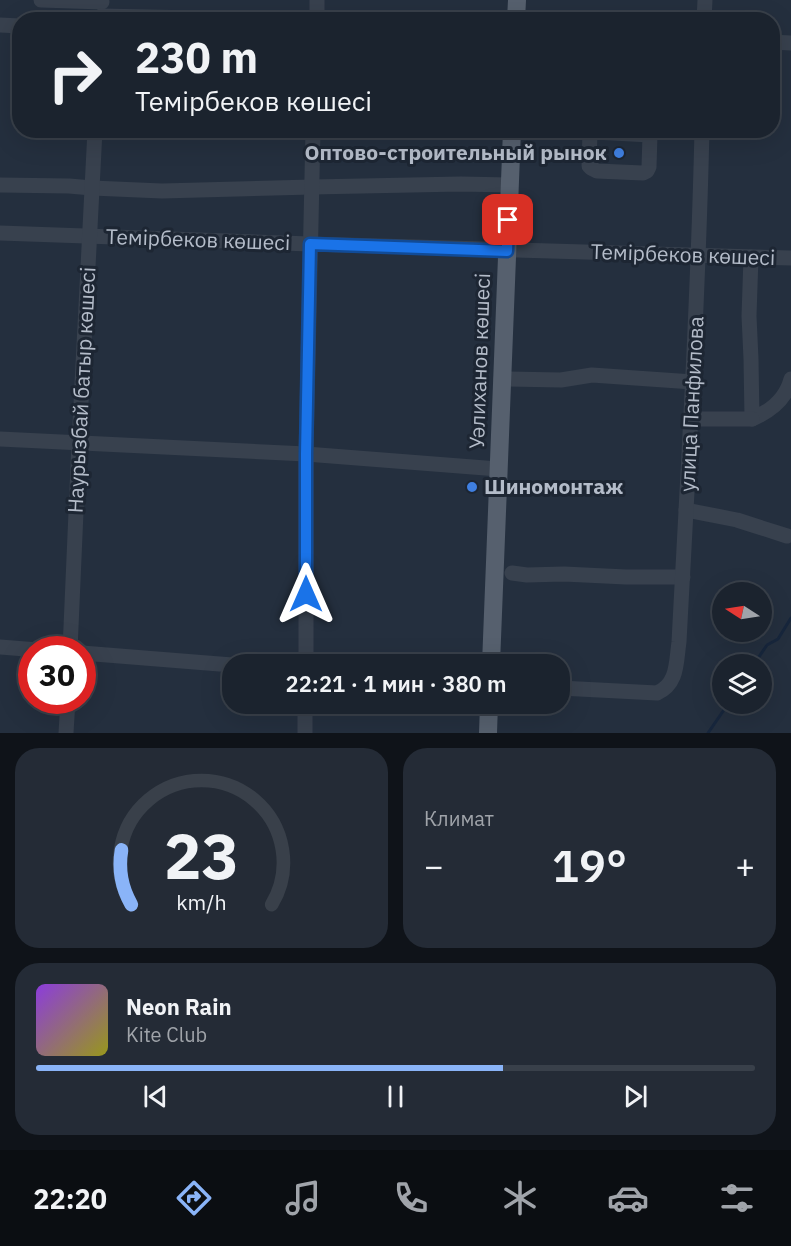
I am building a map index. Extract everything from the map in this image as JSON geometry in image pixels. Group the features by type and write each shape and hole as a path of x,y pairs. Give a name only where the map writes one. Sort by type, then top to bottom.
{"main road":[{"name":"Уәлиханов көшесі","path":"491,654 512,138"},
{"path":"488,733 489,714"}],"street":[{"path":"41,0 101,9 153,12"},
{"name":"Наурызбай батыр көшесі","path":"71,636 95,138"},
{"path":"306,654 306,454 313,138"},
{"path":"590,138 589,165 594,170 643,173 649,167 650,138"},
{"name":"улица Панфилова","path":"570,689 657,693 670,684 674,676 680,642 699,256 702,138"},
{"path":"0,185 162,191 461,184 509,185"},
{"name":"Темірбеков көшесі","path":"0,233 507,251 791,258"},
{"path":"751,257 749,316 752,419"},
{"path":"501,380 561,380 592,375 693,382"},
{"path":"691,420 752,419 764,414 779,401 785,394 791,379"},
{"path":"0,439 306,454 498,469"},
{"path":"686,510 737,520 787,536"},
{"path":"512,573 683,578"},
{"path":"0,647 18,648"},
{"path":"96,654 222,664"},
{"path":"66,733 67,714"},
{"path":"305,714 305,733"}],"waterway":[{"path":"761,654 767,645 778,639 791,618"},
{"path":"708,733 721,714"}],"place":[{"name":"Оптово-строительный рынок","path":"619,153"},
{"name":"Шиномонтаж","path":"472,487"}],"route":[{"path":"306,594 310,244 507,251 508,220"}]}
